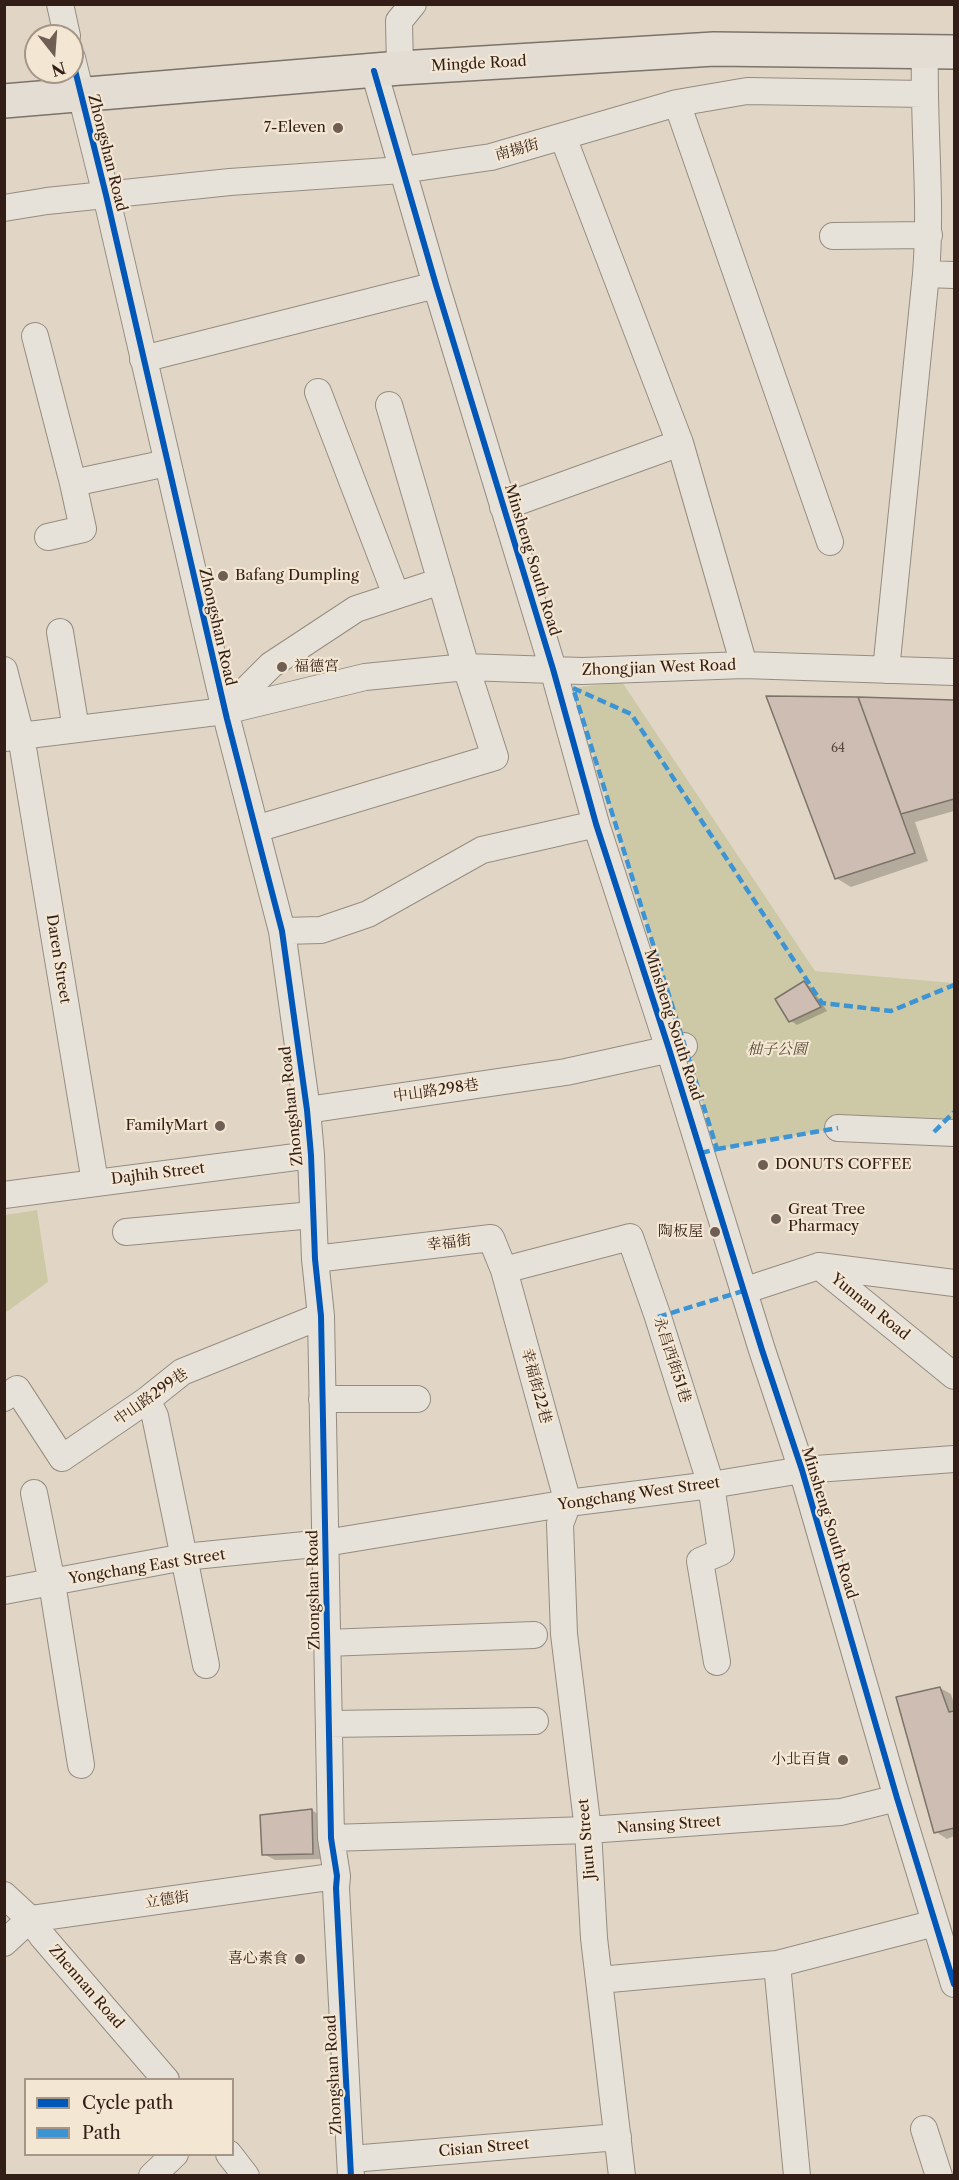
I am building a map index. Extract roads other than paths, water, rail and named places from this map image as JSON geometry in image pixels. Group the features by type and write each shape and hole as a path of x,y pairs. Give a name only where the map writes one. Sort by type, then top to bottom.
{"main road":[{"name":"Mingde Road","path":"4,101 387,70 714,49 940,51"}],"street":[{"path":"60,4 64,24"},
{"name":"Minsheng South Road","path":"413,4 399,21 387,70 402,170 502,507 554,669 596,824 676,1047 743,1291 802,1470 897,1798 954,1984"},
{"path":"886,670 929,235 924,94 940,51"},
{"name":"Zhongshan Road","path":"78,84 106,195 225,711 282,931 307,1110 315,1259 321,1316 331,1838 337,1876 351,2167"},
{"name":"南揚街","path":"4,208 230,182 402,170 491,157 677,103 747,92 924,94"},
{"path":"677,103 830,542"},
{"path":"563,137 680,443 744,665"},
{"path":"833,236 929,235"},
{"path":"926,274 954,275"},
{"path":"143,359 436,285"},
{"path":"35,336 83,529 48,537"},
{"path":"318,392 396,595"},
{"path":"256,829 495,757 466,667 389,405"},
{"path":"502,507 680,443"},
{"path":"73,483 167,463"},
{"path":"225,711 271,665 356,609 441,581"},
{"path":"60,632 76,729"},
{"name":"Zhongjian West Road","path":"13,737 225,711 365,676 466,667 582,671 744,665 954,672"},
{"name":"Daren Street","path":"4,670 13,737 95,1182"},
{"path":"282,931 321,930 368,914 482,850 596,824"},
{"name":"中山路298巷","path":"307,1110 566,1072 676,1047"},
{"path":"838,1128 954,1133"},
{"name":"Dajhih Street","path":"4,1195 311,1155"},
{"path":"126,1232 313,1215"},
{"name":"永昌西街51巷","path":"504,1270 630,1237 711,1485 721,1552 700,1561 717,1662"},
{"name":"幸福街","path":"315,1259 491,1239 504,1270"},
{"path":"819,1266 954,1282"},
{"name":"Yunnan Road","path":"743,1291 819,1266 954,1376"},
{"name":"幸福街22巷","path":"504,1270 568,1503"},
{"name":"中山路299巷","path":"11,1393 62,1458 147,1400 182,1372 321,1316"},
{"path":"322,1399 417,1399"},
{"path":"147,1400 155,1416 206,1665"},
{"name":"Yongchang West Street","path":"325,1543 568,1503 711,1485 802,1470 954,1459"},
{"path":"34,1493 52,1583 81,1765"},
{"name":"Jiuru Street","path":"568,1503 560,1524 564,1634 588,1830 594,1938 622,2175"},
{"name":"Yongchang East Street","path":"4,1591 184,1557 325,1543"},
{"path":"327,1643 534,1635"},
{"path":"329,1724 535,1721"},
{"name":"Nansing Street","path":"331,1838 588,1830 841,1812 897,1798"},
{"name":"立德街","path":"30,1919 337,1876"},
{"name":"Zhennan Road","path":"4,1895 30,1919 42,1936 165,2078"},
{"path":"4,1943 30,1919"},
{"path":"599,1980 777,1964 935,1923"},
{"path":"777,1964 797,2175"},
{"path":"924,2129 939,2175"},
{"name":"Cisian Street","path":"351,2167 618,2137"},
{"path":"152,2175 173,2156"},
{"path":"231,2156 246,2175"}],"place":[{"name":"7-Eleven","path":"338,128"},
{"name":"Bafang Dumpling","path":"223,576"},
{"name":"福德宮","path":"282,667"},
{"name":"FamilyMart","path":"220,1126"},
{"name":"DONUTS COFFEE","path":"763,1165"},
{"name":"Great Tree Pharmacy","path":"776,1219"},
{"name":"陶板屋","path":"715,1232"},
{"name":"小北百貨","path":"843,1760"},
{"name":"喜心素食","path":"300,1959"}],"park label":[{"name":"柚子公園","path":"777,1050"}]}
